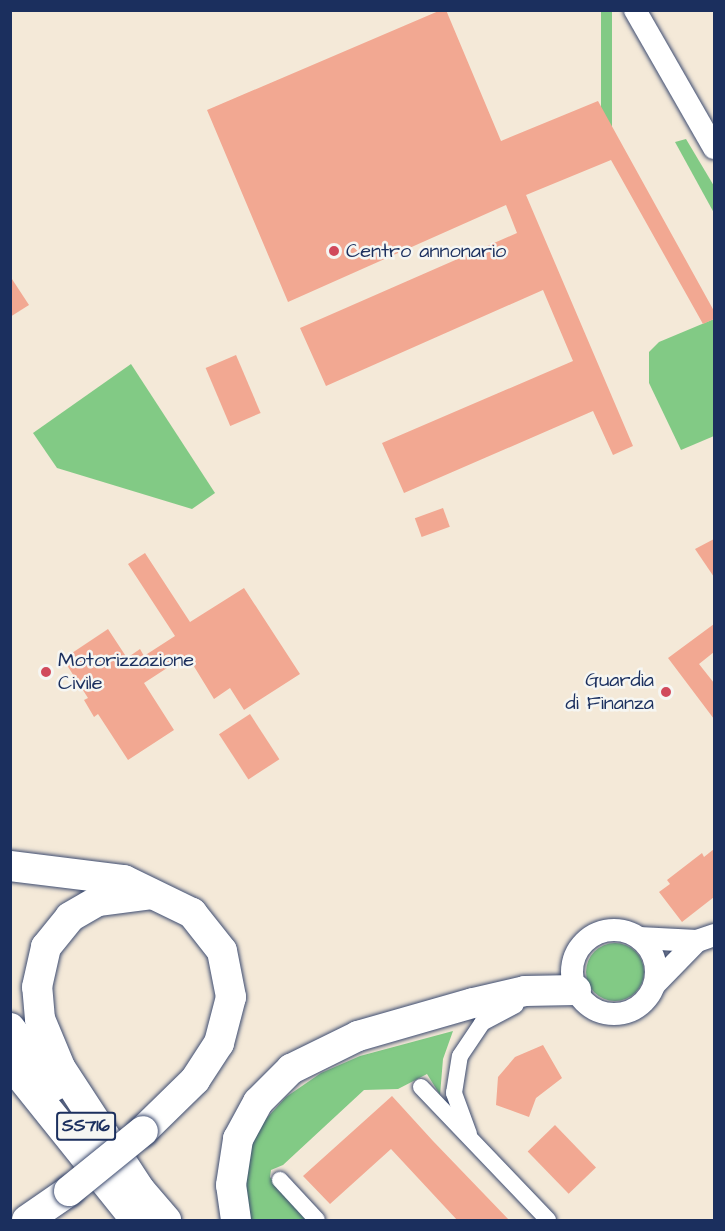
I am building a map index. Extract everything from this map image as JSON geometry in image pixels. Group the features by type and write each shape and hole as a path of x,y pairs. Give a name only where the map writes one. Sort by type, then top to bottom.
{"highway":[{"path":"10,866 119,878 192,913 208,929 227,966 231,998 219,1043 204,1068 172,1106 69,1191 27,1221"},
{"path":"139,1207 60,1067 40,1019 37,987 45,947 70,917 98,900 154,894"},
{"path":"236,1221 231,1185 238,1139 258,1102 291,1069 358,1036 473,1003 525,991 579,994"},
{"name":"SS716","path":"10,1028 139,1207"},
{"name":"SS716","path":"10,1063 139,1207 166,1221"}],"street":[{"path":"635,10 714,148"},
{"path":"612,930 639,938 706,938 655,984 641,1005 623,1014 600,1012 579,994 573,966 586,941 612,930"},
{"path":"639,938 653,956 655,984"},
{"path":"469,1134 455,1103 454,1081 460,1056 482,1023 500,1011 530,1001 579,994"},
{"path":"422,1087 469,1134 547,1220"},
{"path":"280,1180 317,1221"}],"green space":[{"path":"601,11 612,11 612,135 601,135"},
{"path":"686,139 714,186 714,213 675,142"},
{"path":"714,319 714,436 681,450 649,383 649,352 659,342"},
{"path":"131,364 215,493 192,509 57,468 33,433"},
{"path":"609,943 621,943 636,951 644,966 644,978 636,993 621,1001 609,1001 594,993 586,978 586,966 594,951"},
{"path":"453,1031 443,1059 440,1095 427,1074 398,1089 364,1090 283,1165 271,1170 270,1177 307,1220 244,1220 244,1155 263,1122 286,1097 321,1073 360,1056"}],"building":[{"name":"Centro annonario","path":"441,10 446,10 501,141 598,101 714,311 714,319 703,324 611,160 526,195 633,446 613,455 593,411 404,493 382,443 573,361 543,290 326,386 300,328 517,233 506,205 288,302 207,110"},
{"path":"10,276 29,305 10,317"},
{"path":"236,355 261,413 230,426 206,368"},
{"path":"443,508 450,527 422,537 415,518"},
{"path":"714,539 714,577 695,549"},
{"path":"145,553 190,622 244,588 300,674 244,710 230,688 214,699 187,655 144,683 174,730 128,760 98,714 94,717 84,700 88,698 63,659 108,629 127,658 140,649 144,656 175,636 128,564"},
{"path":"714,624 714,652 699,664 714,683 714,719 668,658"},
{"path":"250,714 279,759 248,779 219,734"},
{"path":"714,849 714,897 682,922 659,892 670,884 667,880 702,853 704,857"},
{"path":"543,1045 562,1078 536,1098 529,1117 496,1105 498,1077 515,1057"},
{"path":"392,1096 510,1221 458,1221 391,1149 330,1204 303,1176"},
{"path":"555,1125 596,1167 569,1194 528,1151"}],"place":[{"name":"Centro annonario","path":"334,251"},
{"name":"Motorizzazione Civile","path":"46,672"},
{"name":"Guardia di Finanza","path":"666,692"}]}
